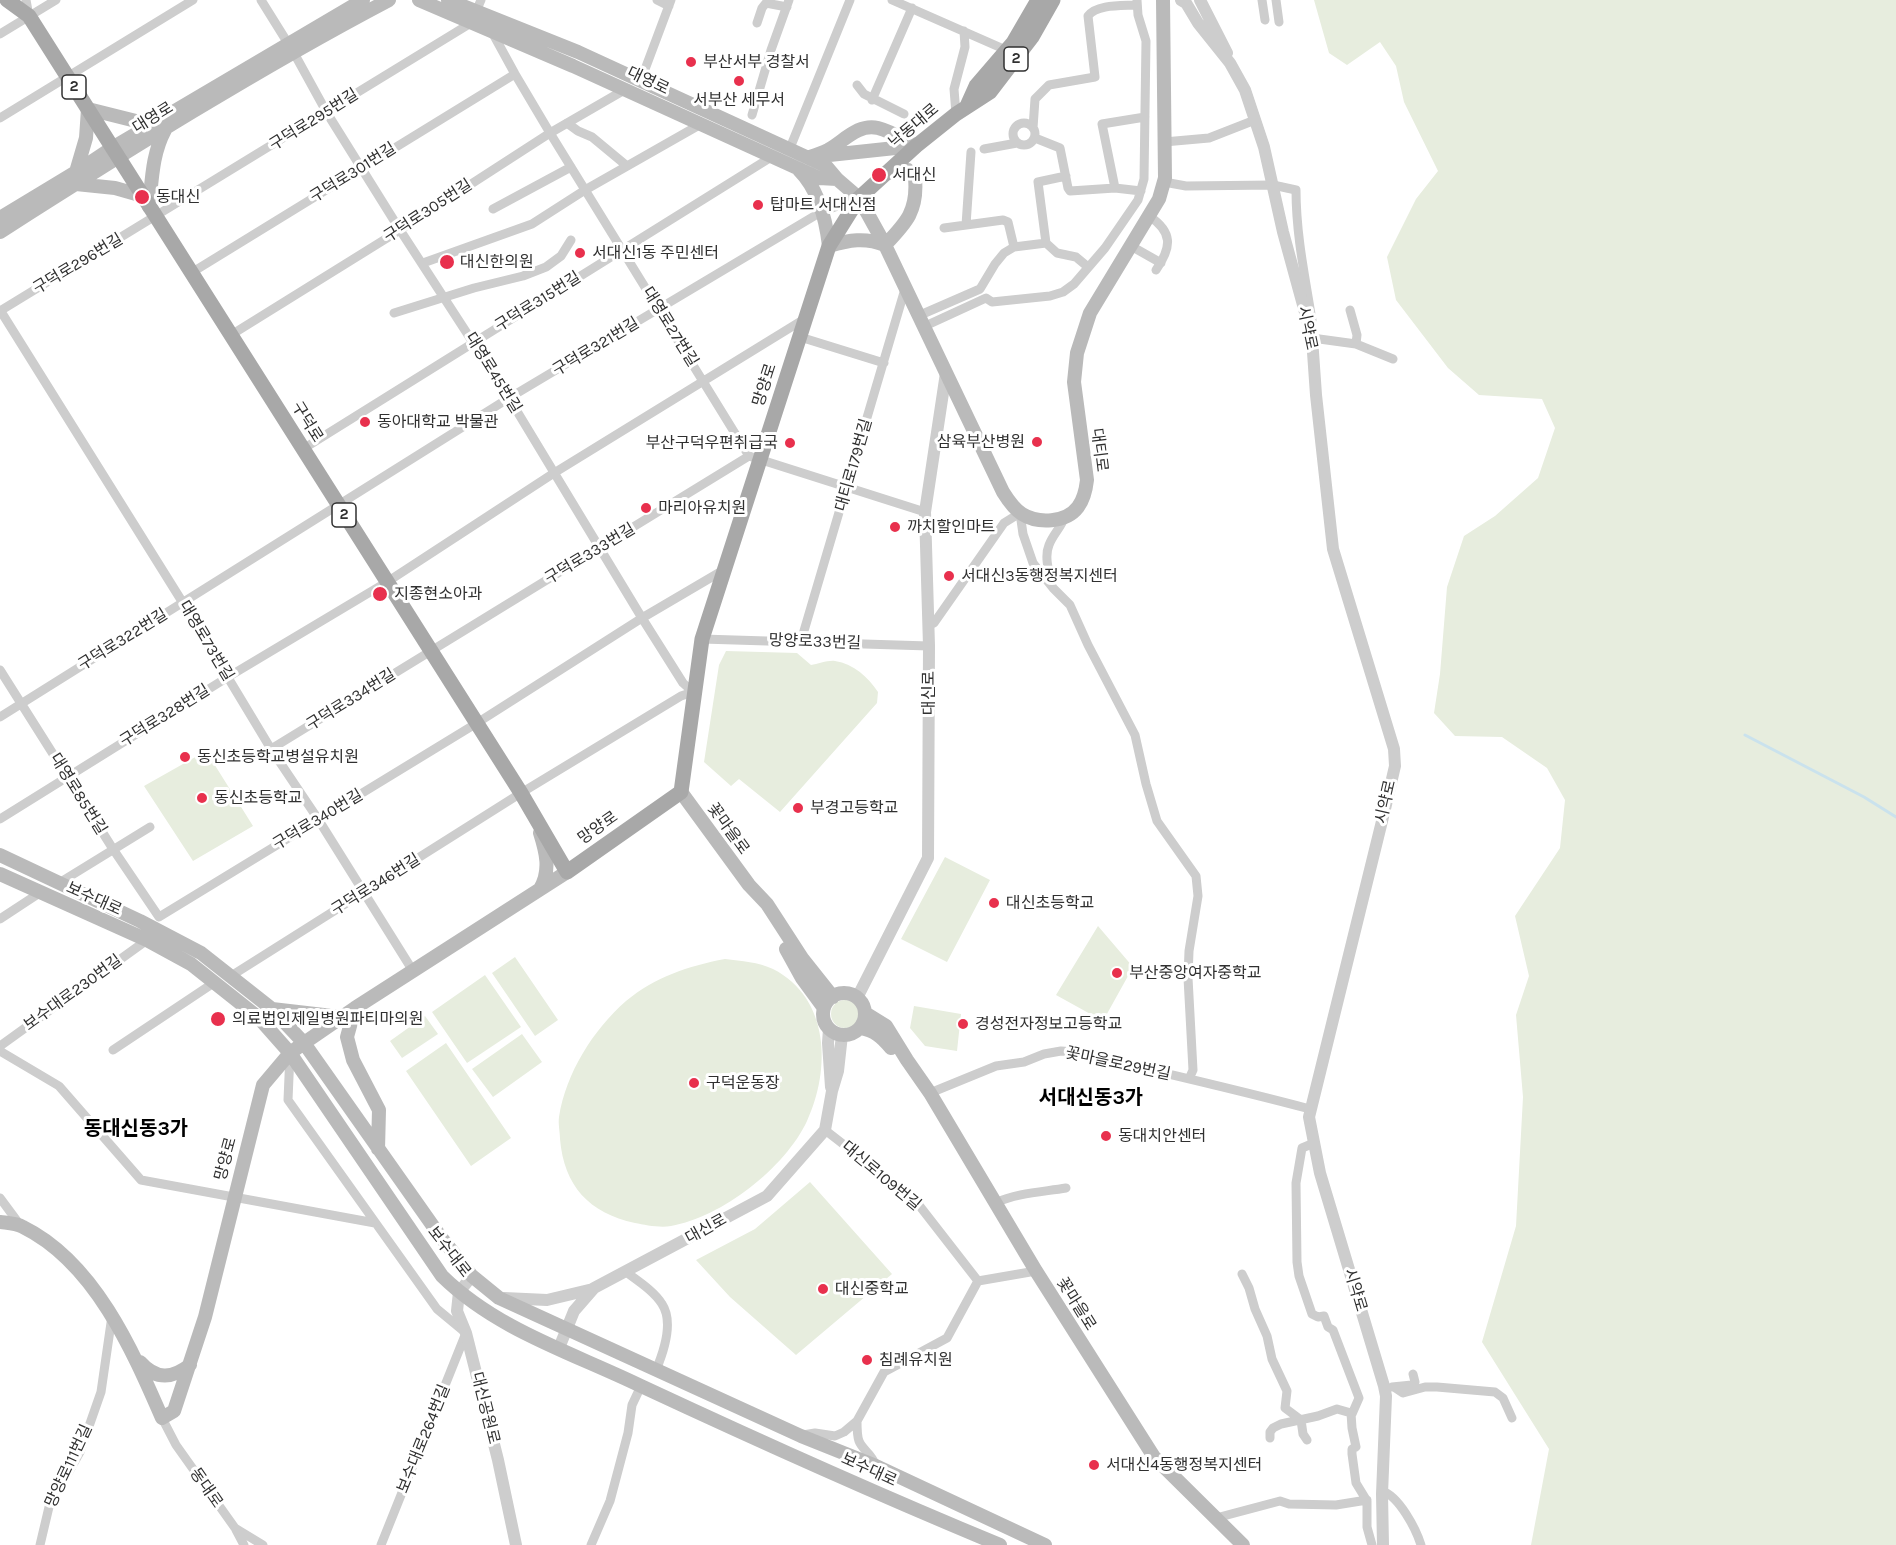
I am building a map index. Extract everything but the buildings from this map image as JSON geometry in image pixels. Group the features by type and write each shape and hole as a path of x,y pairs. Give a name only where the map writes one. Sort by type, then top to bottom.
{"main road":[{"name":"구덕로","path":"7,0 29,16 521,793 567,872"},
{"name":"대영로","path":"291,49 363,0"},
{"name":"대영로","path":"0,232 76,178 158,127 291,49 389,0"},
{"name":"대영로","path":"419,0 476,11 492,32 626,89 819,178 837,179"},
{"name":"대영로","path":"448,0 641,80 790,148 826,166 859,198"},
{"name":"낙동대로","path":"962,110 976,86 1006,50 1038,0"},
{"name":"낙동대로","path":"859,198 916,146 962,110 990,92 1032,37 1053,0"},
{"name":"대티로","path":"1065,516 1080,504 1086,491 1087,480 1074,382 1077,353 1090,313 1160,199 1164,182 1163,0"},
{"path":"88,109 158,127 149,206 115,188 76,178 86,138 88,109"},
{"path":"810,158 827,151 845,137 867,127 876,127 891,132 916,146"},
{"path":"810,158 916,146"},
{"path":"795,166 808,182 821,212 829,246 856,239 875,241 885,245"},
{"path":"885,245 911,214 916,187 915,178 908,170 886,173"},
{"name":"대영로","path":"0,218 76,178"},
{"path":"859,198 885,245 1004,492 1020,513 1040,520 1053,520 1065,516"},
{"name":"망양로","path":"162,1418 174,1411 205,1317 263,1086 290,1053 341,1017 567,872 681,792 702,639 754,457 800,337 829,246 859,198"},
{"name":"꽃마을로","path":"681,792 749,885 767,904 802,958 829,1002 823,1015 835,1032"},
{"path":"536,819 547,859 546,875 540,889"},
{"name":"보수대로","path":"0,855 201,952 272,1009 304,1043 440,1236 472,1276 499,1298 801,1436 876,1466 1045,1545"},
{"name":"보수대로","path":"0,874 133,934 154,928"},
{"path":"133,934 148,936 150,931 140,921"},
{"name":"보수대로","path":"154,928 192,964 258,1018 290,1053 442,1276 459,1292 491,1315 559,1348 1000,1545"},
{"path":"829,1002 841,994 849,994 857,998"},
{"name":"꽃마을로","path":"857,998 864,1007 865,1013 886,1026 930,1093 1036,1271 1154,1457 1243,1545"},
{"path":"355,1008 347,1037 353,1060 379,1110 378,1149"},
{"path":"272,1009 341,1017"},
{"path":"835,1032 855,1032 864,1021 865,1013"},
{"name":"꽃마을로","path":"860,1028 880,1035 896,1053 907,1060"},
{"path":"0,1222 21,1225 55,1248 82,1276 112,1316 144,1367 159,1375 177,1374 190,1365"},
{"path":"134,1353 162,1418"}],"street":[{"path":"26,0 29,16"},
{"path":"0,34 56,0"},
{"path":"0,118 193,0"},
{"name":"대영로45번길","path":"261,0 327,113 509,398 642,618 683,682 693,692"},
{"path":"641,80 670,3 657,0"},
{"path":"790,148 850,0"},
{"path":"892,0 1006,50"},
{"name":"시약로","path":"1181,0 1186,3 1198,23 1230,63 1245,90 1264,147 1315,338 1316,395 1333,549 1394,749 1395,766 1309,1117 1320,1173 1390,1389 1382,1491 1383,1545"},
{"name":"시약로","path":"1200,0 1226,50 1230,63"},
{"path":"1262,0 1265,20"},
{"path":"1276,0 1279,22"},
{"path":"921,321 986,298 992,302 1050,296 1062,292 1074,284 1134,209 1144,179 1145,117 1146,41 1137,2 1098,7 1091,12 1088,16 1095,77 1049,85 1035,99 1034,133 1027,145 1017,143 984,149"},
{"path":"752,115 771,50 788,4 766,3 757,23"},
{"path":"872,100 912,8"},
{"name":"구덕로295번길","path":"149,206 327,113 476,11"},
{"path":"962,110 954,89 965,48 964,31"},
{"name":"대영로27번길","path":"492,32 550,133 658,309 754,457"},
{"name":"구덕로301번길","path":"191,273 515,74"},
{"path":"857,85 872,100 904,114"},
{"name":"구덕로305번길","path":"231,335 550,133 626,89"},
{"path":"1115,188 1102,124 1145,117"},
{"path":"1164,142 1209,138 1255,120"},
{"path":"567,123 578,132 592,137 627,166"},
{"path":"1017,143 1013,133 1016,126 1023,123 1034,133 1060,148 1070,191 1115,188 1141,191"},
{"path":"423,263 532,224 585,189 701,124"},
{"path":"966,225 971,152"},
{"name":"구덕로315번길","path":"303,449 773,156"},
{"path":"493,209 571,167"},
{"path":"1066,176 1038,182 1047,243 1057,253 1076,257 1088,267"},
{"path":"1164,182 1186,186 1273,185 1296,190 1300,254 1315,338 1356,344 1393,359"},
{"name":"구덕로321번길","path":"339,507 509,398 821,212 859,198"},
{"name":"구덕로296번길","path":"0,311 149,206"},
{"path":"1131,246 1159,267 1167,249 1166,232 1161,224 1149,216"},
{"path":"944,228 1003,220 1008,222 1014,248"},
{"path":"394,313 546,267 561,256 571,240"},
{"path":"921,321 980,289 994,264 1004,253 1014,248 1047,243"},
{"name":"대티로179번길","path":"801,641 905,289"},
{"path":"1350,310 1357,335 1356,344"},
{"name":"대영로73번길","path":"0,311 413,971"},
{"name":"구덕로328번길","path":"0,819 228,677 387,582 554,473 806,318"},
{"path":"800,337 884,363"},
{"name":"대신로","path":"857,998 928,858 929,646 926,512 946,373"},
{"path":"754,457 926,512"},
{"name":"구덕로333번길","path":"430,650 754,457"},
{"name":"구덕로322번길","path":"0,717 339,507"},
{"path":"928,625 934,623 1004,523 1020,513 1023,534 1034,563 1053,588 1070,605 1135,735 1157,821 1196,876 1198,896 1189,951 1188,978 1193,1070 1189,1079"},
{"path":"1053,588 1047,554 1048,546 1061,528 1065,516"},
{"name":"구덕로340번길","path":"154,928 318,819 722,571"},
{"name":"망양로33번길","path":"702,639 929,646"},
{"name":"구덕로334번길","path":"272,749 430,650"},
{"name":"대영로85번길","path":"0,670 113,849 154,928"},
{"name":"구덕로346번길","path":"231,976 521,793 681,696 693,692"},
{"path":"59,883 150,827"},
{"path":"0,919 41,892"},
{"name":"보수대로230번길","path":"0,1046 154,928"},
{"path":"114,1050 215,982"},
{"path":"825,1130 832,1091 828,1042 835,1032"},
{"path":"0,1051 59,1086 141,1180 375,1222"},
{"name":"꽃마을로29번길","path":"930,1093 996,1066 1024,1062 1044,1054 1061,1051 1076,1052 1310,1108"},
{"path":"290,1053 288,1100 436,1309 466,1333"},
{"name":"대신로","path":"559,1348 574,1311 594,1288 767,1196 825,1130"},
{"name":"대신로109번길","path":"825,1130 915,1200 978,1281"},
{"path":"1314,1143 1304,1147 1301,1151 1296,1183 1299,1276 1312,1314 1324,1317 1328,1327 1334,1333 1358,1395 1352,1413 1356,1447 1352,1454 1356,1483 1366,1500 1367,1527 1372,1545"},
{"path":"995,1203 1021,1194 1065,1188"},
{"path":"0,1198 21,1225"},
{"path":"801,1436 815,1433 835,1436 857,1421 884,1372 947,1338 978,1281 1036,1271"},
{"path":"626,1272 663,1305 668,1327 662,1357 656,1370"},
{"path":"1242,1274 1267,1336 1272,1359 1287,1391 1285,1408 1301,1420 1303,1434 1307,1440"},
{"path":"459,1292 472,1276"},
{"path":"499,1298 548,1300 594,1288"},
{"name":"대신공원로","path":"459,1292 458,1311 466,1333 498,1460 516,1545"},
{"path":"1307,1321 1305,1307 1308,1304"},
{"name":"망양로111번길","path":"40,1545 49,1507 80,1452 101,1392 112,1316"},
{"name":"보수대로264번길","path":"381,1545 466,1333"},
{"path":"1390,1389 1412,1385 1415,1382 1413,1374"},
{"path":"591,1545 610,1502 628,1433 632,1406 641,1386"},
{"path":"1390,1389 1403,1393 1425,1387 1495,1392 1503,1398 1512,1418"},
{"path":"1270,1438 1273,1428 1281,1424 1337,1409 1352,1413"},
{"name":"동대로","path":"162,1418 176,1445 235,1528 263,1545"},
{"path":"857,1421 858,1440 862,1447 872,1454 876,1466"},
{"path":"1382,1491 1391,1495 1408,1519 1421,1545"},
{"path":"1216,1518 1280,1500 1289,1504 1336,1505 1366,1500"},
{"path":"235,1528 244,1545"}],"green space":[{"path":"1314,0 1896,0 1896,1545 1531,1545 1549,1449 1482,1342 1516,1226 1523,1097 1516,1015 1529,976 1515,916 1560,848 1565,800 1547,768 1502,737 1455,736 1434,713 1440,674 1447,587 1464,536 1495,516 1538,478 1555,428 1542,399 1479,395 1448,368 1396,300 1387,257 1416,199 1438,171 1404,102 1396,66 1380,42 1347,65 1329,53"},
{"path":"726,651 797,653 811,665 835,661 860,672 878,692 877,703 780,812 739,779 731,786 704,762 719,665"},
{"path":"206,751 253,826 193,861 144,786"},
{"path":"945,857 990,880 947,962 901,939"},
{"path":"1098,926 1133,967 1103,1021 1056,995"},
{"path":"515,957 558,1020 535,1036 492,973"},
{"name":"구덕운동장","path":"725,959 756,963 773,969 792,982 806,998 815,1016 822,1058 815,1101 807,1121 797,1139 768,1173 731,1201 691,1221 662,1227 635,1223 604,1212 582,1195 573,1184 562,1156 559,1117 568,1084 575,1069 592,1039 626,1001 660,979 698,965"},
{"path":"485,975 521,1027 467,1063 432,1012"},
{"path":"845,1000 855,1004 859,1014 855,1024 845,1028 835,1024 831,1014 835,1004"},
{"path":"914,1006 961,1014 957,1051 925,1046 910,1028"},
{"path":"425,1016 438,1034 402,1058 390,1041"},
{"path":"522,1034 542,1062 493,1097 472,1069"},
{"path":"446,1043 511,1138 471,1166 406,1071"},
{"path":"810,1182 892,1274 796,1355 730,1297 696,1260 755,1229"}],"waterway":[{"path":"1745,735 1864,797 1896,817"}],"place":[{"name":"부산서부 경찰서","path":"691,62"},
{"name":"서부산 세무서","path":"739,81"},
{"name":"서대신","path":"879,175"},
{"name":"동대신","path":"142,197"},
{"name":"탑마트 서대신점","path":"758,205"},
{"name":"서대신1동 주민센터","path":"580,253"},
{"name":"대신한의원","path":"447,262"},
{"name":"동아대학교 박물관","path":"365,422"},
{"name":"삼육부산병원","path":"1037,442"},
{"name":"부산구덕우편취급국","path":"790,443"},
{"name":"마리아유치원","path":"646,508"},
{"name":"까치할인마트","path":"895,527"},
{"name":"서대신3동행정복지센터","path":"949,576"},
{"name":"지종현소아과","path":"380,594"},
{"name":"동신초등학교병설유치원","path":"185,757"},
{"name":"동신초등학교","path":"202,798"},
{"name":"부경고등학교","path":"798,808"},
{"name":"대신초등학교","path":"994,903"},
{"name":"부산중앙여자중학교","path":"1117,973"},
{"name":"의료법인제일병원파티마의원","path":"218,1019"},
{"name":"경성전자정보고등학교","path":"963,1024"},
{"name":"구덕운동장","path":"694,1083"},
{"name":"동대치안센터","path":"1106,1136"},
{"name":"대신중학교","path":"823,1289"},
{"name":"침례유치원","path":"867,1360"},
{"name":"서대신4동행정복지센터","path":"1094,1465"}],"district":[{"name":"서대신동3가","path":"1091,1098"},
{"name":"동대신동3가","path":"136,1129"}]}
